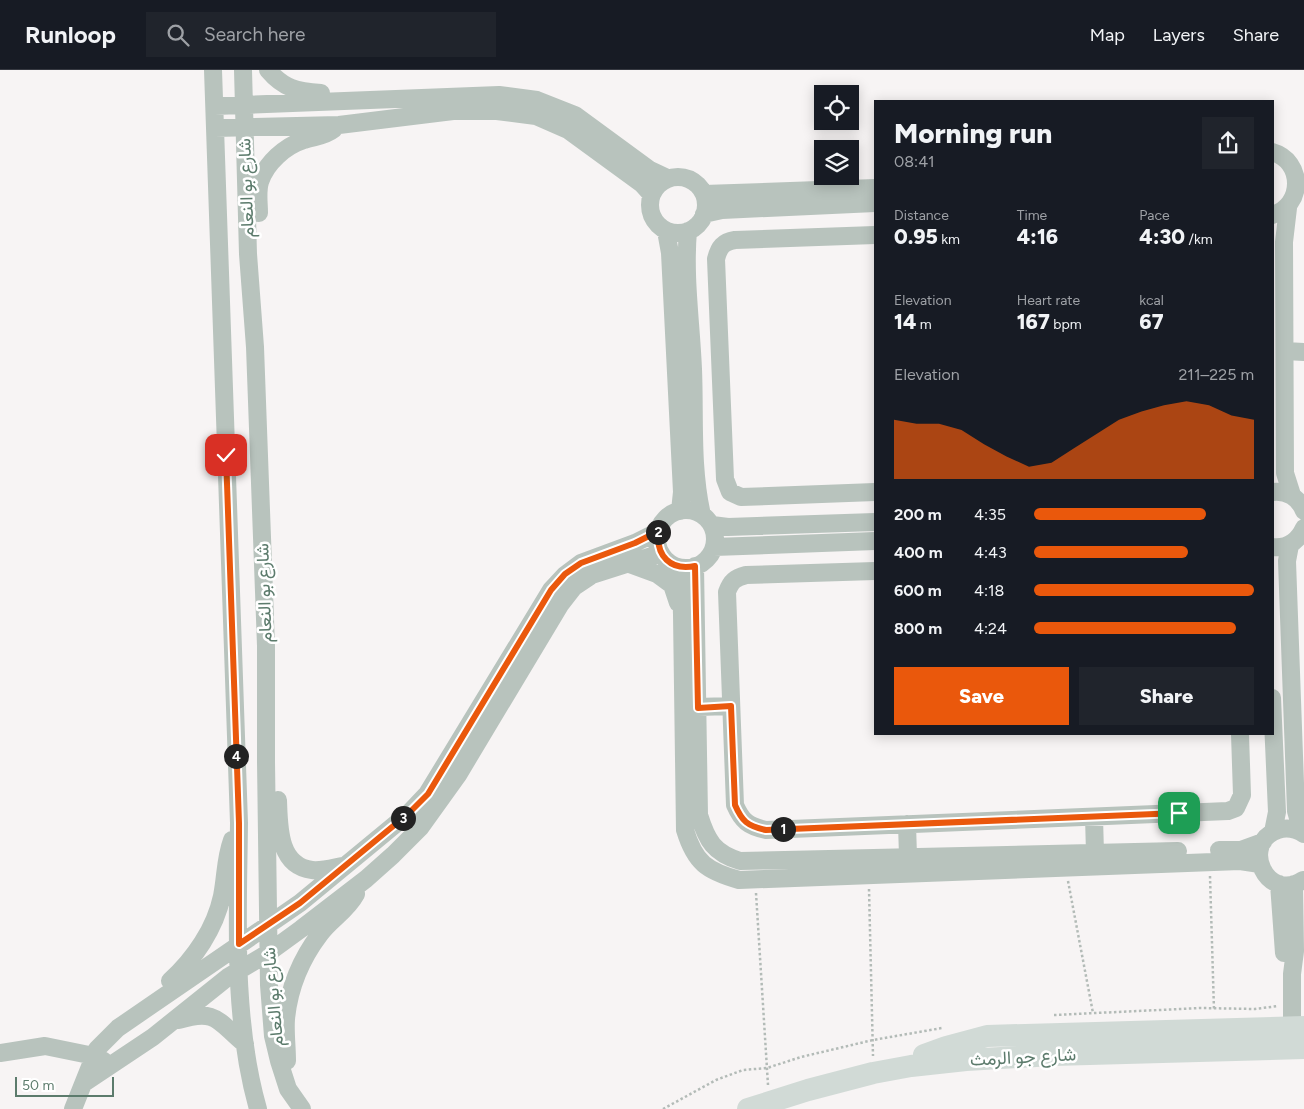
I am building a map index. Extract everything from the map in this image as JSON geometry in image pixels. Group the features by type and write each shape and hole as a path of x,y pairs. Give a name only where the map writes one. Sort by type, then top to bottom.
{"main road":[{"path":"873,1073 946,1047 987,1036 1298,1027"},
{"name":"شارع جو الرمث","path":"758,1105 873,1073 911,1066 957,1061 1033,1056 1304,1048"}],"street":[{"name":"شارع بو النعام","path":"213,70 239,823 240,1001 245,1044 258,1109"},
{"name":"شارع بو النعام","path":"243,70 248,254 255,347 265,606 268,952 274,1036 288,1089 302,1109"},
{"path":"268,70 286,86 294,90 326,94 339,102"},
{"path":"215,106 499,95 537,100 575,115 650,170 667,178"},
{"path":"215,128 339,125 453,111 498,111 536,116 568,130 642,184 651,194"},
{"path":"248,254 257,232 260,182 272,162 286,149 295,144 303,140 324,136 339,125"},
{"path":"1274,153 1288,158 1301,171 1300,188 1291,203 1284,242 1286,473 1301,505"},
{"path":"681,176 689,178 695,182 704,194 706,208 704,214 700,222 688,231 674,233 666,231 660,227 651,215 649,201 651,194 655,187 667,178 681,176"},
{"path":"704,194 874,188"},
{"path":"704,214 722,210 874,204"},
{"path":"666,231 670,253 682,492 680,511"},
{"path":"688,231 686,251 693,370 696,490 707,520 715,540 714,547 706,560 687,567 665,559 661,553 658,546 659,531 667,518 680,511 695,512 707,520 728,527 874,522"},
{"path":"874,235 735,240 724,242 716,258 725,479 730,492 741,497 874,492"},
{"path":"1284,352 1304,352"},
{"path":"693,370 720,367"},
{"path":"1274,492 1285,492 1301,505"},
{"path":"73,1109 97,1049 118,1028 300,903 409,813 428,794 551,590 565,574 581,563 635,543 659,531"},
{"path":"1274,547 1283,547 1300,535"},
{"path":"1300,535 1287,561 1298,686 1296,811 1303,833"},
{"path":"714,547 874,541"},
{"path":"84,1083 113,1065 171,1023 239,970 268,952 359,884 393,855 420,828 458,775 560,604 574,587 592,575 661,553"},
{"path":"627,563 657,574 672,585 682,615"},
{"path":"687,567 681,585 685,830 690,847 700,862 720,875 739,880 1240,861 1260,864"},
{"path":"687,567 698,708 699,815 705,834 714,848 726,857 740,861 1241,850 1288,828 1303,833"},
{"path":"874,572 746,575 735,578 730,584 727,592 735,805 746,823 756,828 766,830 1228,811 1236,808 1242,795 1240,735"},
{"path":"698,708 731,706"},
{"path":"1274,735 1277,812 1268,837 1260,849 1260,864 1266,877 1292,883 1284,952 1292,974 1298,1027"},
{"path":"266,762 276,778 282,843 290,857 304,868 312,870 345,866"},
{"path":"1094,817 1095,853"},
{"path":"144,1009 182,970 195,954 210,929 221,898 227,854 239,823"},
{"path":"907,824 908,856"},
{"path":"288,1089 286,1020 291,992 306,956 326,926 348,907 358,890 359,884"},
{"path":"171,1023 193,1016 207,1015 216,1018 245,1044"},
{"path":"0,1053 45,1046 94,1056 113,1065"}],"path":[{"path":"1210,862 1214,1030"},
{"path":"1065,868 1097,1033"},
{"path":"869,875 873,1073"},
{"path":"755,879 758,1105"}],"route":[{"path":"226,455 239,823 239,944 300,903 409,813 428,794 551,590 565,574 581,563 635,543 659,531 658,546 665,559 678,567 695,566 698,708 731,706 735,805 746,823 766,830 1179,813"}]}
